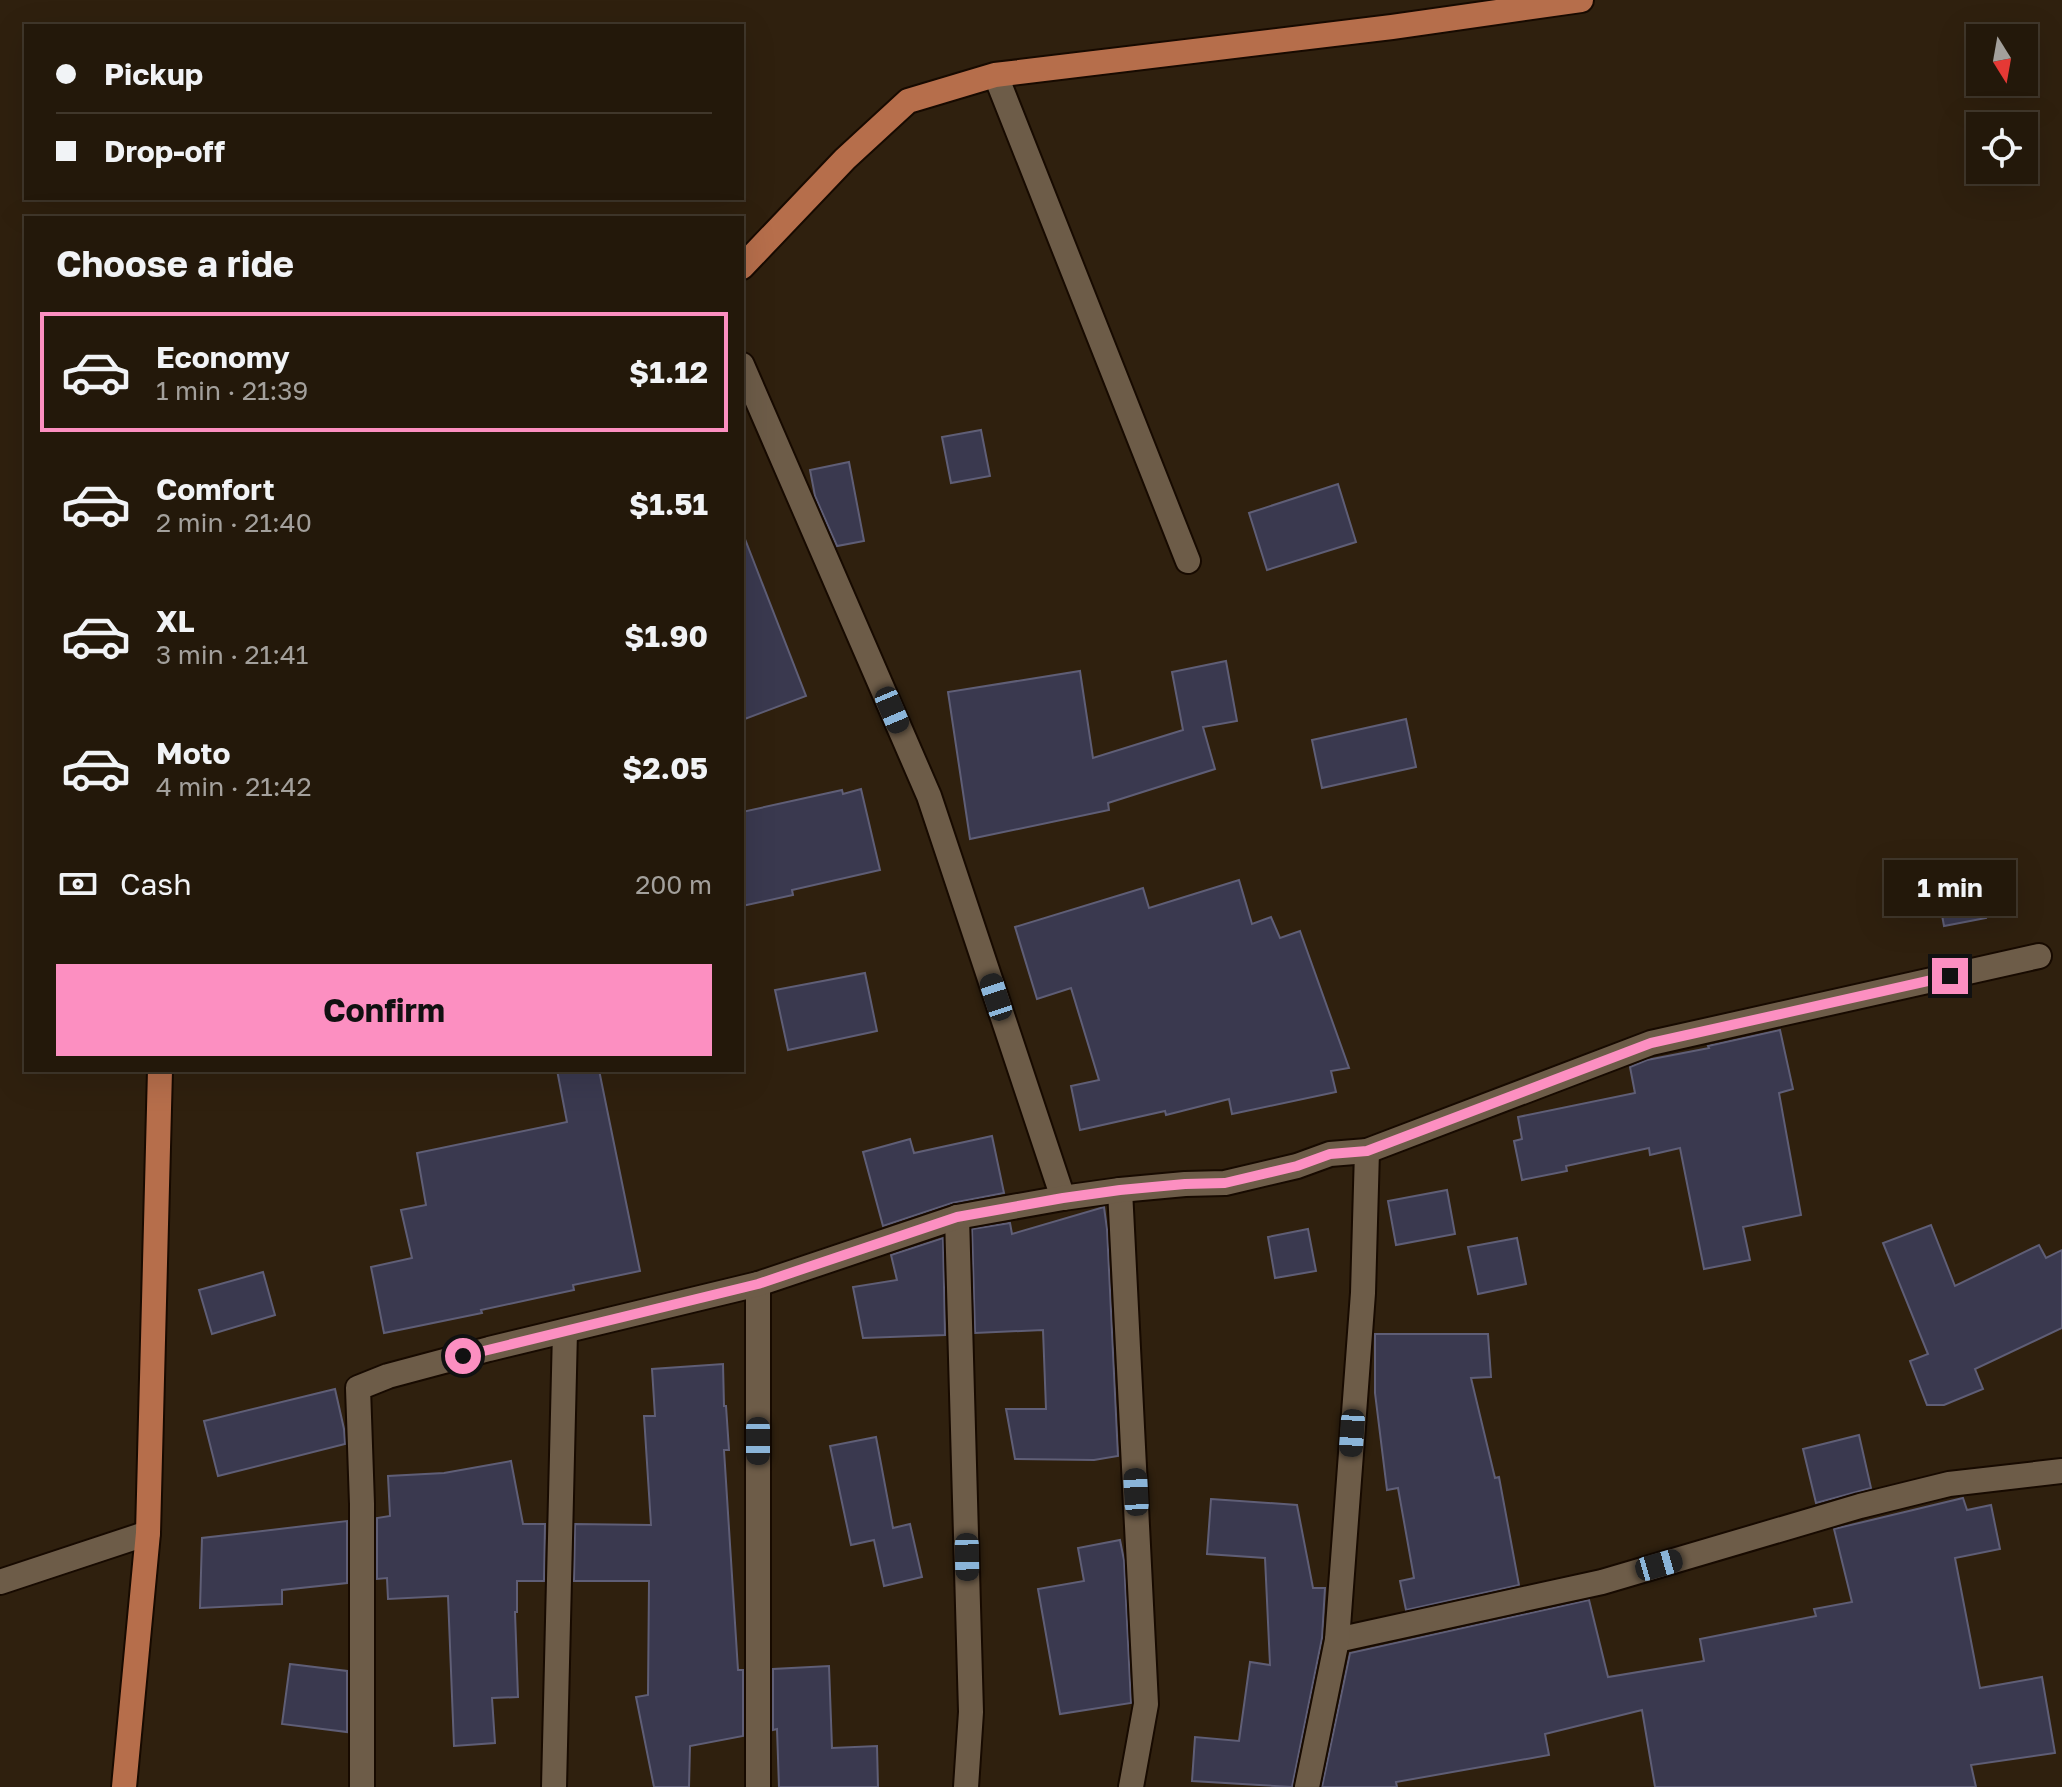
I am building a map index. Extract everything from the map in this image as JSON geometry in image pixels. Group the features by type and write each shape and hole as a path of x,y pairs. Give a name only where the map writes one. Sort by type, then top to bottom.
{"main road":[{"path":"744,265 845,159 908,101 945,88 996,76 1392,27 1581,0"},
{"path":"124,1787 148,1533 160,1072"}],"street":[{"path":"996,76 1188,561"},
{"path":"744,370 929,796 1063,1198"},
{"path":"362,1787 362,1504 358,1388 388,1376 758,1284 957,1217 1120,1190 1225,1183 1297,1166 1330,1154 1367,1151 1651,1043 2039,956"},
{"path":"1307,1787 1337,1640 1363,1293 1367,1151"},
{"path":"1120,1190 1146,1704 1131,1787"},
{"path":"957,1217 971,1712 966,1787"},
{"path":"758,1284 758,1787"},
{"path":"554,1787 565,1331"},
{"path":"1337,1640 1602,1582 1860,1506 1949,1484 2062,1471"},
{"path":"0,1582 148,1533"}],"building":[{"path":"981,430 990,476 951,483 942,437"},
{"path":"849,462 864,541 837,546 815,496 810,470"},
{"path":"1338,484 1356,542 1267,570 1249,513"},
{"path":"744,539 806,696 744,719"},
{"path":"1226,661 1237,721 1203,727 1215,769 1108,803 1109,810 970,839 948,692 1080,671 1093,758 1183,730 1172,672"},
{"path":"1406,719 1416,767 1322,788 1312,740"},
{"path":"861,789 880,870 792,890 793,895 744,906 744,812 842,790 843,794"},
{"path":"1975,863 1986,918 1944,926 1934,871"},
{"path":"1239,880 1252,924 1271,917 1280,938 1300,931 1349,1068 1331,1071 1336,1092 1232,1114 1229,1099 1166,1115 1165,1111 1080,1130 1071,1086 1099,1080 1071,988 1037,999 1015,927 1143,888 1149,908"},
{"path":"865,973 877,1031 788,1050 775,990"},
{"path":"1780,1030 1793,1089 1779,1093 1801,1215 1743,1227 1750,1260 1704,1269 1680,1148 1650,1155 1649,1148 1566,1166 1567,1171 1522,1180 1514,1141 1522,1139 1518,1117 1635,1093 1630,1067 1647,1060"},
{"path":"557,1072 599,1072 640,1271 573,1285 574,1290 481,1310 482,1313 384,1333 371,1267 412,1258 401,1210 426,1205 417,1153 567,1122"},
{"path":"992,1136 1004,1193 952,1203 883,1226 863,1152 910,1139 914,1153"},
{"path":"1447,1190 1455,1234 1396,1245 1388,1201"},
{"path":"1104,1207 1118,1456 1094,1460 1015,1459 1006,1409 1046,1409 1043,1330 975,1333 972,1229 1010,1223 1012,1234"},
{"path":"1931,1225 1955,1286 2039,1245 2046,1258 2062,1250 2062,1328 1975,1369 1983,1389 1944,1405 1927,1405 1910,1361 1928,1354 1883,1243"},
{"path":"1308,1229 1316,1271 1275,1278 1268,1237"},
{"path":"943,1238 945,1335 863,1338 853,1287 897,1280 891,1255"},
{"path":"1517,1238 1526,1284 1478,1294 1468,1247"},
{"path":"263,1272 275,1315 212,1334 199,1290"},
{"path":"1375,1334 1488,1334 1491,1377 1471,1378 1495,1478 1499,1477 1519,1585 1406,1610 1400,1581 1414,1578 1398,1488 1387,1490 1375,1393"},
{"path":"723,1364 729,1450 724,1450 738,1670 743,1670 743,1736 690,1746 689,1787 654,1787 636,1697 648,1695 649,1581 574,1581 575,1524 651,1525 644,1416 655,1416 652,1369"},
{"path":"335,1389 345,1444 218,1476 204,1421"},
{"path":"1859,1435 1871,1488 1816,1503 1803,1449"},
{"path":"876,1437 893,1528 910,1524 922,1577 884,1586 874,1540 851,1545 830,1446"},
{"path":"511,1461 523,1524 545,1524 544,1581 517,1581 518,1697 492,1698 495,1743 454,1746 448,1596 388,1599 387,1578 377,1579 377,1518 390,1516 388,1476 444,1473"},
{"path":"1963,1498 1967,1510 1991,1505 2000,1549 1955,1558 1980,1688 2042,1677 2055,1753 1971,1765 1976,1787 1655,1787 1642,1710 1545,1734 1549,1755 1396,1782 1397,1787 1322,1787 1350,1653 1589,1600 1608,1677 1704,1661 1700,1639 1816,1616 1814,1609 1852,1602 1834,1529"},
{"path":"1211,1499 1297,1505 1313,1588 1325,1588 1322,1638 1292,1787 1192,1781 1195,1737 1239,1741 1250,1662 1270,1665 1265,1558 1207,1554"},
{"path":"347,1521 347,1583 282,1590 282,1604 200,1608 202,1538"},
{"path":"1120,1540 1124,1560 1131,1703 1060,1714 1038,1589 1084,1581 1078,1548"},
{"path":"290,1664 347,1671 347,1732 282,1724"},
{"path":"829,1666 832,1748 877,1746 878,1787 779,1787 777,1729 773,1730 773,1669"}],"route":[{"path":"463,1356 758,1284 957,1217 1120,1190 1225,1183 1297,1166 1330,1154 1367,1151 1651,1043 1950,976"}]}
